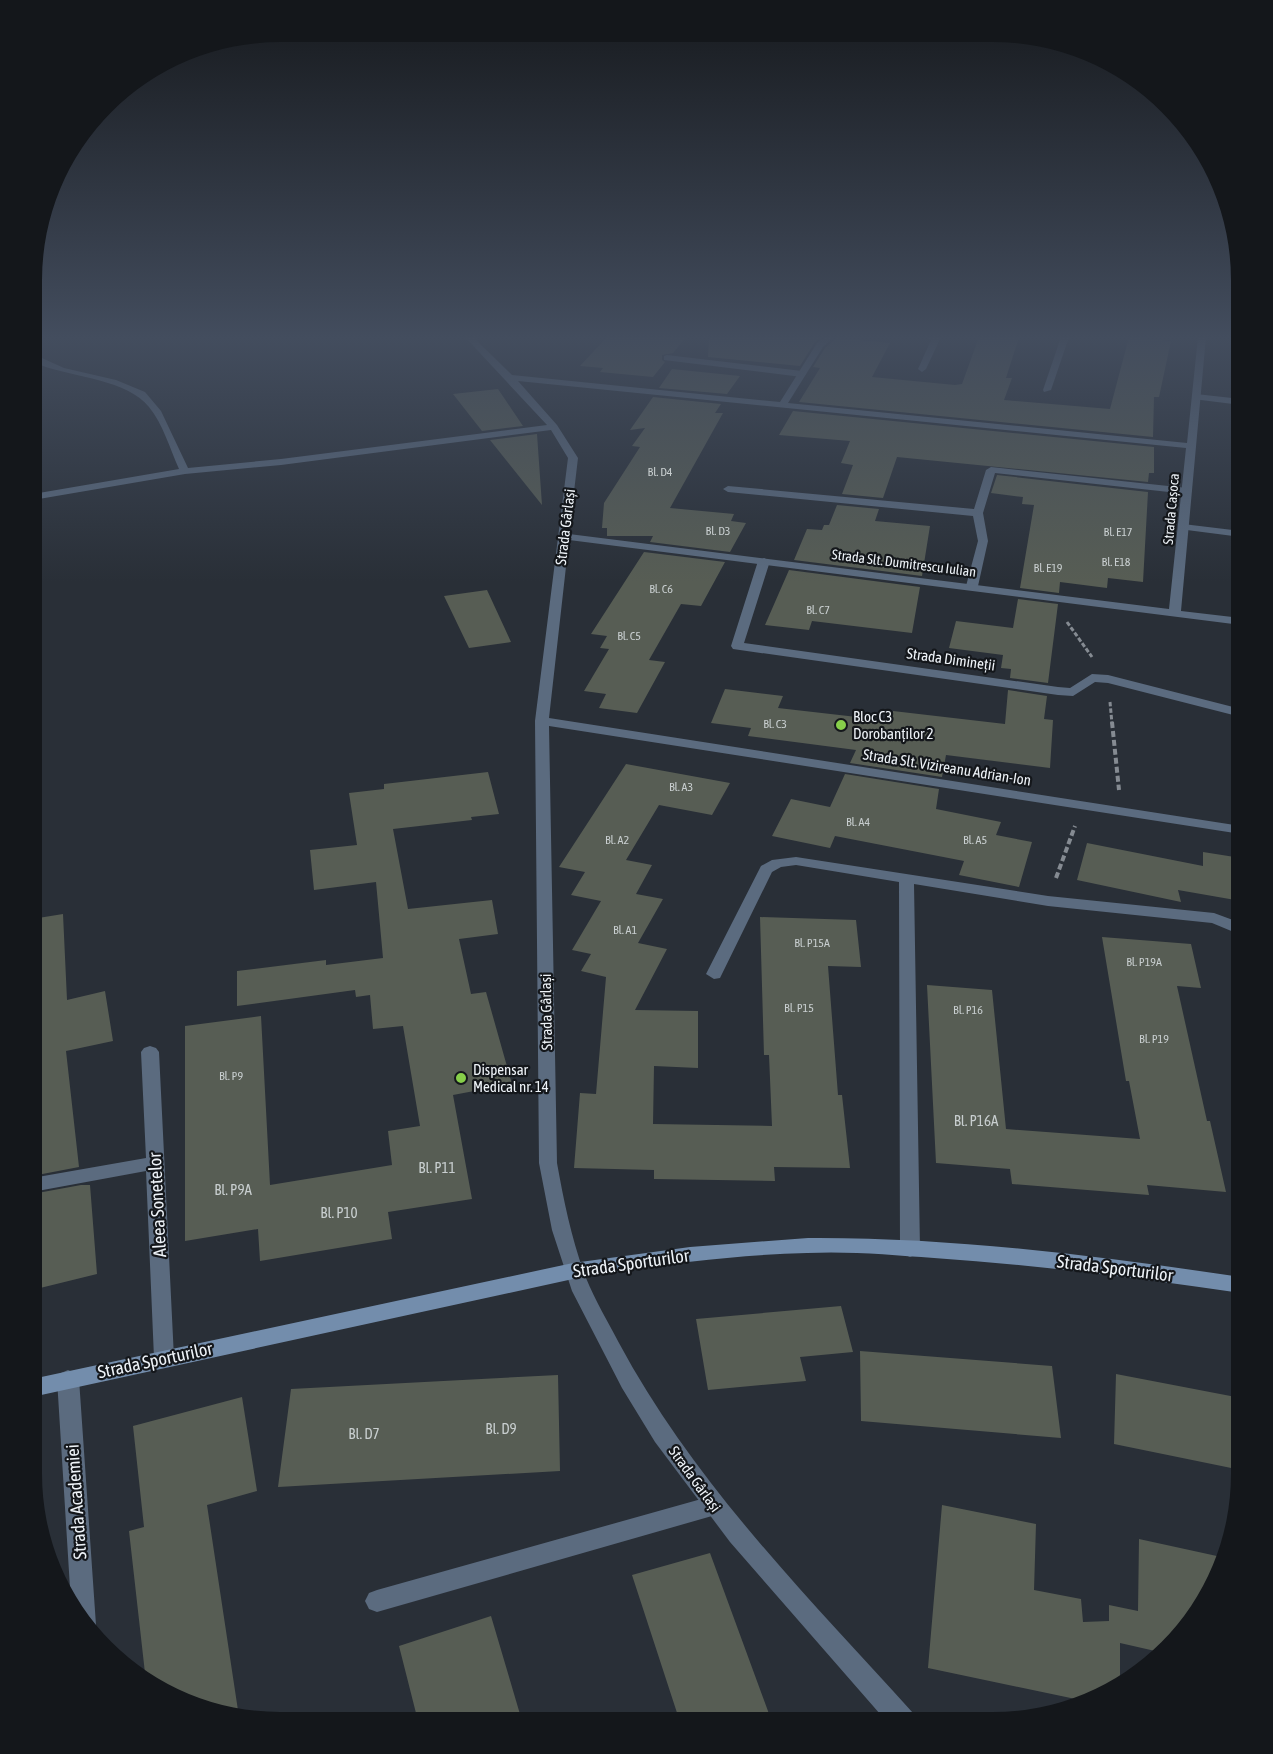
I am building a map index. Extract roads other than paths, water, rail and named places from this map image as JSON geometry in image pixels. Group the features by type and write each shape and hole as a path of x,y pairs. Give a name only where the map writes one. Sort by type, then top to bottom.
{"main road":[{"name":"Strada Sporturilor","path":"42,1386 573,1271 638,1260 785,1247 809,1245 910,1249 1036,1258 1231,1283"}],"street":[{"path":"159,419 185,471"},
{"name":"Strada Gârlași","path":"546,419 567,444 573,458 542,721 548,1163 556,1211 573,1271 615,1358 662,1434 712,1506 895,1712"},
{"path":"920,419 1191,446"},
{"name":"Strada Cașoca","path":"1175,612 1194,419"},
{"path":"42,495 185,471 281,462 554,427"},
{"path":"972,586 983,541 978,513 991,470 1187,491"},
{"path":"728,489 978,513"},
{"path":"1183,527 1231,533"},
{"name":"Strada Slt. Dumitrescu Iulian","path":"563,536 1231,620"},
{"name":"Strada Dimineții","path":"764,561 737,646 1058,691 1073,692 1092,678 1108,679 1231,710"},
{"name":"Strada Slt. Vizireanu Adrian-Ion","path":"542,721 1231,828"},
{"path":"714,974 766,869 777,863 796,861 1048,901 1214,918 1231,923"},
{"path":"906,878 910,1249"},
{"name":"Aleea Sonetelor","path":"150,1052 164,1358"},
{"path":"42,1183 155,1163"},
{"name":"Strada Academiei","path":"68,1379 83,1607"},
{"path":"377,1601 712,1506"}],"place":[{"name":"Bloc C3 Dorobanților 2","path":"841,725"},
{"name":"Dispensar Medical nr. 14","path":"461,1078"}]}
